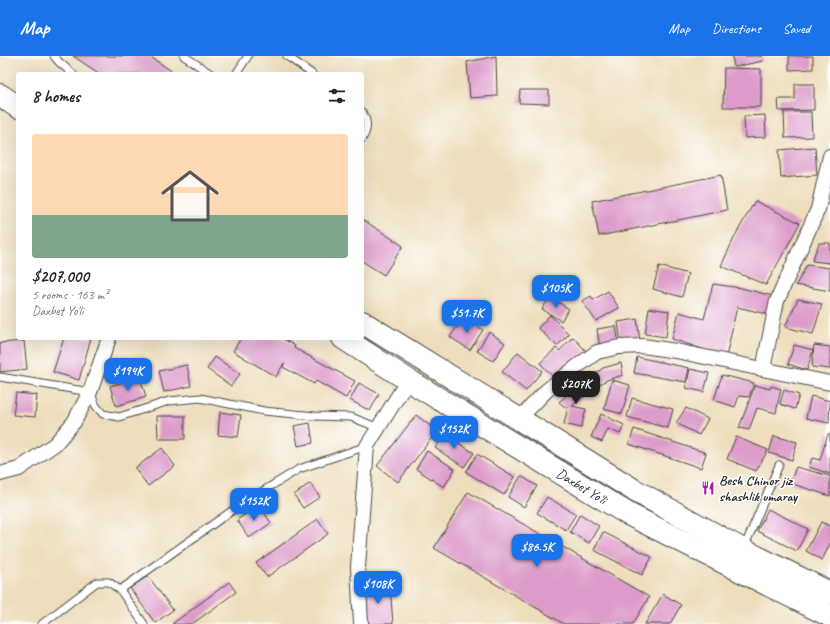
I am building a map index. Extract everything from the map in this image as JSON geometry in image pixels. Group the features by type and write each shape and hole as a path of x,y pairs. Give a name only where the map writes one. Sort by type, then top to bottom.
{"main road":[{"path":"0,95 16,106"},
{"name":"Daxbet Yo'li","path":"364,323 520,418 634,490 743,550 830,593"},
{"name":"Daxbet Yo'li","path":"346,340 408,380 628,514 830,616"}],"street":[{"path":"763,369 777,301 818,209 830,156"},
{"path":"0,474 19,469 55,444 74,422 90,392 108,340"},
{"path":"520,418 547,390 597,352 619,347 643,346 830,383"},
{"path":"360,624 358,567 367,446 408,380"}],"lane":[{"path":"54,56 71,72"},
{"path":"184,56 208,72"},
{"path":"287,56 309,72"},
{"path":"237,72 246,57"},
{"path":"364,114 366,117 367,126 364,134"},
{"path":"0,377 90,392 96,406 103,414 119,416 169,401 200,398 264,411 315,416 351,417 379,428"},
{"path":"120,590 240,505 299,469 367,446"},
{"path":"743,550 779,465"},
{"path":"42,624 97,582 109,582 120,590 144,624"}],"building":[{"path":"73,56 149,56 173,72 97,72"},
{"path":"496,56 497,96 470,98 467,62"},
{"path":"732,56 762,56 763,61 734,67"},
{"path":"789,56 813,56 813,69 789,70"},
{"path":"724,68 761,69 761,107 723,107"},
{"path":"795,84 814,84 814,110 779,111 778,99 795,99"},
{"path":"520,90 549,90 549,104 519,103"},
{"path":"784,112 811,112 812,137 785,138"},
{"path":"765,115 766,137 745,138 744,116"},
{"path":"815,147 817,175 781,178 779,150"},
{"path":"721,175 727,210 599,236 592,201"},
{"path":"755,201 800,223 766,285 721,266 736,234"},
{"path":"364,220 403,246 384,275 364,262"},
{"path":"819,243 830,243 830,263 812,261"},
{"path":"807,265 830,268 830,291 796,285"},
{"path":"659,266 688,274 682,297 653,289"},
{"path":"713,284 741,288 773,296 767,314 737,307 726,357 672,339 679,312 704,319"},
{"path":"608,291 619,308 596,321 582,301 591,296 593,300"},
{"path":"550,297 569,309 561,321 542,309"},
{"path":"798,299 822,304 813,334 785,327"},
{"path":"649,308 669,311 666,337 645,334"},
{"path":"550,315 569,334 557,346 538,328"},
{"path":"464,317 483,330 470,350 450,337"},
{"path":"637,319 640,341 621,344 618,322"},
{"path":"616,326 619,345 600,348 597,329"},
{"path":"489,332 505,343 493,361 477,351"},
{"path":"573,337 586,351 555,379 540,363 556,348 559,351"},
{"path":"63,340 90,340 79,380 53,372"},
{"path":"240,340 285,340 295,346 294,348 355,381 346,398 316,381 314,384 283,367 284,363 276,377 233,351"},
{"path":"24,341 27,369 0,372 0,343"},
{"path":"794,345 813,350 807,370 788,364"},
{"path":"814,345 830,347 830,369 812,367"},
{"path":"518,352 542,371 526,391 502,372"},
{"path":"215,357 240,374 231,386 207,369"},
{"path":"637,357 689,368 686,382 634,373"},
{"path":"621,363 623,375 607,380 596,386 589,378 603,368"},
{"path":"187,365 191,386 164,392 159,371"},
{"path":"690,369 709,373 704,392 686,388"},
{"path":"722,375 754,383 749,397 739,396 735,407 714,400"},
{"path":"140,377 146,397 116,406 110,386"},
{"path":"585,380 594,388 572,406 586,409 581,428 564,424 568,407 566,408 559,402"},
{"path":"612,380 630,385 622,414 604,409"},
{"path":"359,383 379,394 370,411 350,400"},
{"path":"755,385 770,389 771,386 781,389 776,413 757,408 749,430 739,428"},
{"path":"784,390 799,395 795,409 780,404"},
{"path":"16,393 37,395 35,417 13,415"},
{"path":"811,396 830,401 829,423 806,418"},
{"path":"632,398 673,409 668,428 627,417"},
{"path":"686,408 708,419 699,435 676,423"},
{"path":"220,412 241,415 238,437 218,435"},
{"path":"601,414 624,425 620,434 608,429 602,442 591,437"},
{"path":"416,415 437,431 398,482 377,466"},
{"path":"157,416 185,416 185,439 158,439"},
{"path":"310,423 313,443 298,446 294,426"},
{"path":"634,429 706,453 701,468 629,444"},
{"path":"445,434 474,453 464,467 435,448"},
{"path":"828,434 830,434 830,474 809,467 812,458 820,460"},
{"path":"774,436 797,442 792,460 769,453"},
{"path":"736,437 768,450 756,471 727,459"},
{"path":"162,448 175,466 148,486 135,468"},
{"path":"427,451 455,469 444,487 416,469"},
{"path":"477,454 515,477 504,495 466,472"},
{"path":"796,467 830,476 830,496 790,483"},
{"path":"521,476 537,486 524,507 508,497"},
{"path":"310,483 320,497 303,508 294,495"},
{"path":"468,492 649,597 633,624 564,624 434,548"},
{"path":"547,497 576,514 566,530 537,513"},
{"path":"259,505 271,523 249,538 237,520"},
{"path":"768,509 808,529 797,551 757,531"},
{"path":"580,514 599,526 589,543 570,532"},
{"path":"318,519 328,534 267,577 256,563"},
{"path":"821,522 830,526 830,544 822,560 806,551"},
{"path":"603,532 652,557 642,575 594,550"},
{"path":"148,576 173,610 155,623 130,588"},
{"path":"229,582 236,592 192,624 172,624"},
{"path":"390,585 393,624 366,624 363,587"},
{"path":"663,594 681,605 670,624 645,624"}],"place":[{"name":"Besh Chinor jiz shashlik umaray","path":"708,488"}]}
